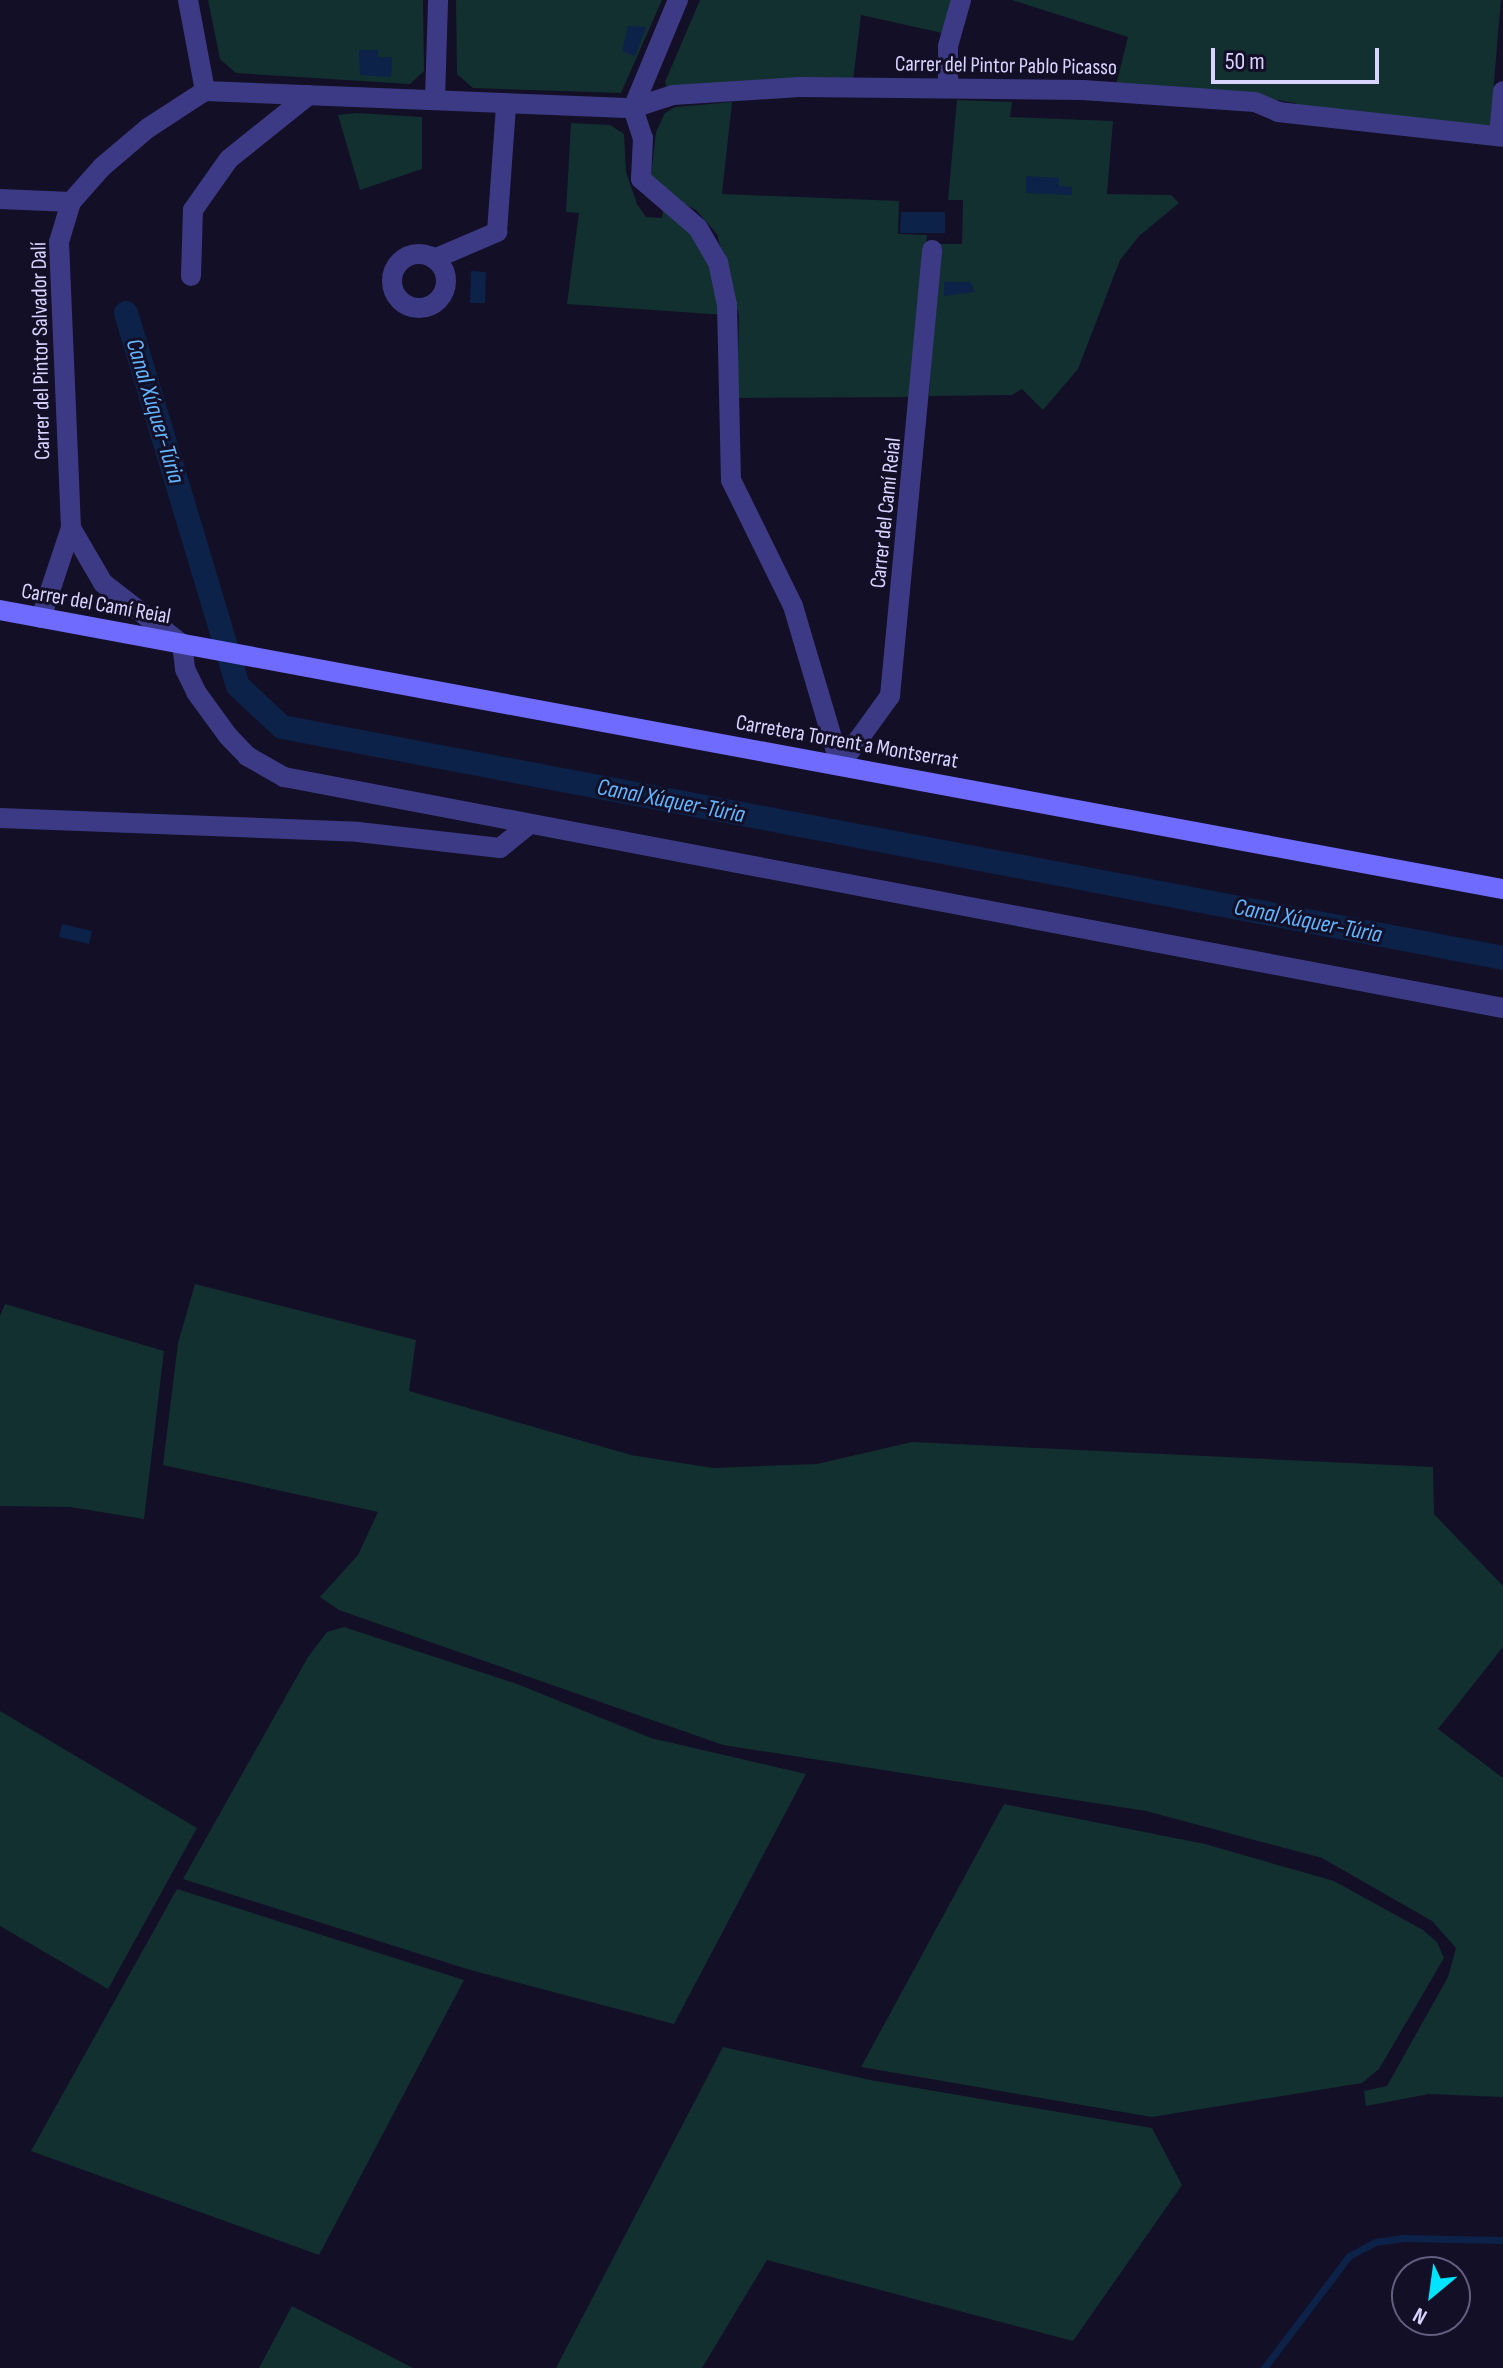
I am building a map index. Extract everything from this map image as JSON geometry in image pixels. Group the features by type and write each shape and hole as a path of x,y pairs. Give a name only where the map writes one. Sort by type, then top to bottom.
{"main road":[{"name":"Carrer del Camí Reial","path":"0,610 188,645"},
{"name":"Carretera Torrent a Montserrat","path":"188,645 1503,889"}],"street":[{"path":"188,0 205,91"},
{"path":"435,98 438,0"},
{"path":"678,0 633,108 643,138 641,179 698,228 718,262 727,305 731,480 793,606 840,765"},
{"path":"948,86 948,46 961,0"},
{"name":"Carrer del Pintor Pablo Picasso","path":"205,91 633,108 673,95 948,86 1255,102 1278,112 1501,136"},
{"name":"Carrer del Pintor Salvador Dalí","path":"41,618 71,528 59,242 71,202 102,167 148,128 205,91"},
{"path":"1501,136 1503,91"},
{"path":"191,276 193,210 229,159 309,95"},
{"path":"434,259 497,232 506,105"},
{"path":"0,199 71,202"},
{"name":"Carrer del Camí Reial","path":"840,765 890,696 932,250"},
{"name":"Carrer del Pintor Salvador Dalí","path":"71,528 103,583 188,645"},
{"path":"188,645 185,669 196,692 228,736 264,768 321,787 1503,1008"},
{"path":"0,818 358,832 500,848 526,827"}],"green space":[{"path":"208,0 423,0 424,71 410,84 236,73 220,59"},
{"path":"456,0 662,0 621,93 473,88 457,74"},
{"path":"700,0 956,0 947,34 861,15 853,81 667,89 665,82"},
{"path":"1012,0 1501,0 1490,128 1296,107 1296,103 1256,97 1115,89 1128,37"},
{"path":"957,100 1012,102 1010,117 1113,121 1107,194 1171,195 1179,203 1139,236 1120,260 1078,369 1043,410 1022,389 1012,395 929,396 938,244 962,244 963,200 948,200"},
{"path":"732,102 722,194 899,201 898,234 927,235 918,397 737,398 739,315 717,234 696,210 661,193 651,176 656,132 665,113 675,107"},
{"path":"356,113 422,117 422,169 360,190 338,115"},
{"path":"571,123 610,125 624,134 626,172 637,204 646,217 662,218 663,210 702,237 725,315 567,304 579,213 566,212"},
{"path":"195,1284 416,1340 409,1391 631,1455 713,1468 817,1464 912,1442 1433,1467 1434,1514 1503,1586 1503,1647 1438,1729 1503,1778 1503,2097 1429,2094 1366,2106 1364,2091 1387,2086 1448,1977 1456,1948 1432,1921 1322,1858 1146,1811 723,1745 339,1610 320,1597 358,1555 378,1512 163,1465 178,1343"},
{"path":"5,1304 164,1351 144,1519 70,1507 0,1506 0,1316"},
{"path":"344,1627 517,1684 651,1738 806,1774 674,2024 467,1969 183,1879 308,1657 327,1632"},
{"path":"0,1711 197,1828 108,1989 0,1926"},
{"path":"1004,1804 1205,1844 1334,1881 1423,1930 1437,1942 1444,1958 1379,2069 1362,2083 1152,2117 861,2067"},
{"path":"177,1889 464,1980 319,2255 31,2151"},
{"path":"723,2047 870,2080 1152,2128 1182,2185 1073,2341 767,2260 702,2368 556,2368"},
{"path":"292,2306 384,2353 413,2368 259,2368"}],"water":[{"path":"628,26 646,27 635,56 622,51"},
{"path":"359,50 378,50 378,57 392,57 391,77 360,75"},
{"path":"1026,176 1059,178 1059,186 1072,187 1072,195 1026,193"},
{"path":"901,212 945,212 945,233 900,233"},
{"path":"471,271 486,272 485,303 470,303"},
{"path":"944,282 970,282 975,292 944,296"},
{"path":"62,924 92,931 89,944 59,937"}],"waterway":[{"name":"Canal Xúquer-Túria","path":"126,313 238,686 282,727 1503,958"},
{"path":"1264,2368 1349,2256 1375,2242 1402,2238 1503,2240"}]}
